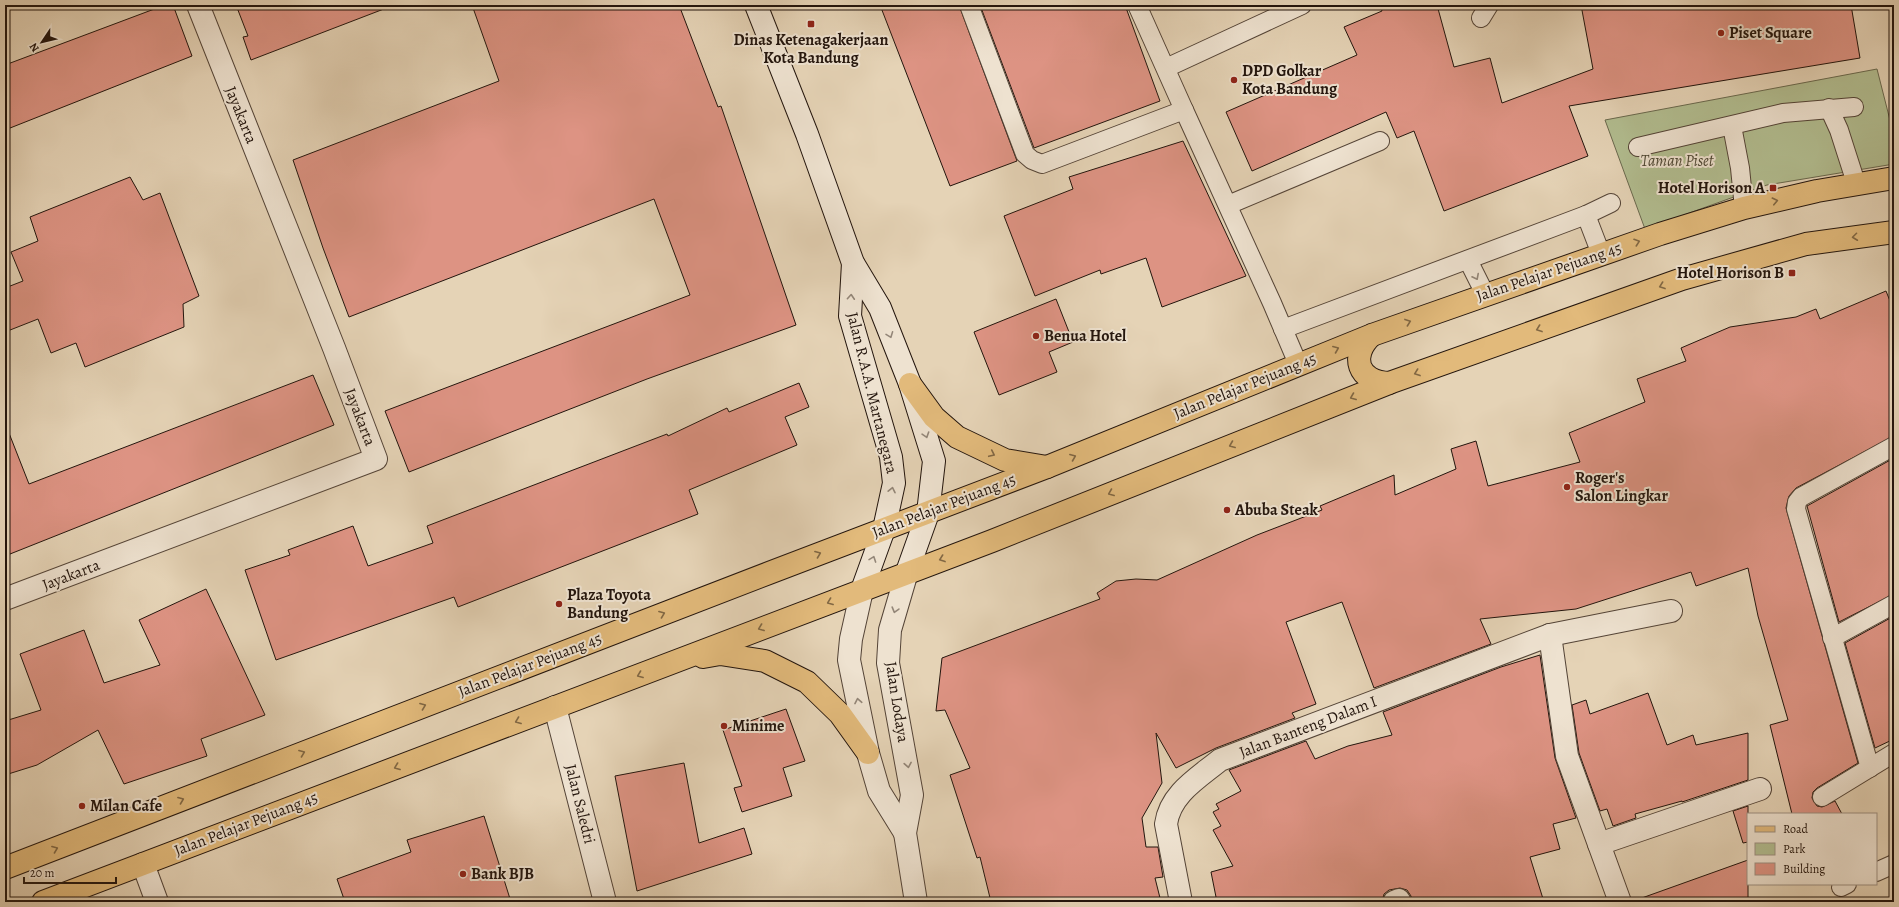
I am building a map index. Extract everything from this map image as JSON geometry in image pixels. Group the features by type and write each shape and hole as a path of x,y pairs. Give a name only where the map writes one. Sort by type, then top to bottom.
{"main road":[{"name":"Jalan Pelajar Pejuang 45","path":"5,868 1047,467 1372,335 1601,254 1744,208 1856,183 1894,178"},
{"name":"Jalan Pelajar Pejuang 45","path":"43,902 906,572 992,541 1389,383 1689,277 1806,244 1894,232"},
{"path":"1372,335 1363,343 1359,354 1360,366 1367,376 1377,382 1389,383"},
{"path":"910,384 934,417 957,438 1004,460 1047,467"},
{"path":"675,661 720,654 765,661 807,682 840,714 868,753"}],"street":[{"name":"Jayakarta","path":"5,599 376,459 334,348 198,5"},
{"name":"Jalan R.A.A. Martanegara","path":"756,5 807,134 853,263 880,308 910,384 934,461 928,513 906,572"},
{"name":"Jalan R.A.A. Martanegara","path":"853,263 850,316 891,457 894,483 884,529 862,590"},
{"name":"Jalan Lodaya","path":"906,572 890,630 888,663 912,795 905,833 916,902"},
{"name":"Jalan Lodaya","path":"862,590 849,660 868,753 879,791 905,833"},
{"name":"Jalan Banteng Dalam I","path":"1181,902 1166,824 1167,815 1171,805 1180,794 1220,760 1550,635 1671,611"},
{"path":"1550,635 1567,756 1620,902"},
{"name":"Jalan Saledri","path":"555,707 605,902"},
{"path":"1599,844 1760,789"},
{"path":"143,864 157,902"}],"lane":[{"path":"969,5 1025,154 1032,160 1042,164 1184,110"},
{"path":"1136,5 1228,205 1298,364"},
{"path":"1166,68 1302,5"},
{"path":"1638,147 1783,113 1854,107"},
{"path":"1828,108 1838,130 1856,183"},
{"path":"1732,126 1740,168 1744,208"},
{"path":"1228,205 1380,141"},
{"path":"1283,329 1586,215 1610,203"},
{"path":"1586,215 1601,254"},
{"path":"1468,260 1485,294"},
{"path":"1870,768 1796,509 1797,502 1801,496 1894,446"},
{"path":"1832,638 1894,604"},
{"path":"1822,797 1894,753"},
{"path":"1877,872 1894,864"}],"green space":[{"name":"Taman Piset","path":"1877,69 1894,136 1894,164 1767,185 1645,229 1605,120"}],"building":[{"path":"165,5 173,5 192,56 5,130 5,65"},
{"path":"236,5 389,5 389,7 251,60 243,37 248,36"},
{"path":"472,5 679,5 718,107 721,106 796,325 647,379 409,472 385,411 690,295 654,199 349,317 323,248 293,160 499,81"},
{"path":"880,5 959,5 1017,161 950,186"},
{"path":"980,5 1125,5 1160,101 1034,148"},
{"path":"1380,5 1437,5 1454,67 1490,58 1502,103 1593,69 1581,5 1851,5 1860,58 1569,106 1588,156 1444,211 1414,131 1397,138 1386,112 1252,171 1226,112 1357,55 1344,27 1382,11"},
{"path":"1183,141 1246,276 1162,307 1146,258 1101,274 1100,270 1035,296 1004,216 1073,189 1069,177"},
{"path":"130,177 143,200 160,193 199,296 183,304 184,327 85,367 76,343 51,353 38,319 5,332 5,288 23,281 11,252 38,241 30,217"},
{"path":"1886,291 1894,311 1894,436 1796,488 1789,496 1786,508 1858,763 1817,788 1813,792 1812,798 1817,806 1822,807 1835,801 1841,813 1792,813 1770,725 1788,720 1758,616 1748,568 1696,586 1691,572 1576,609 1480,619 1491,644 1374,688 1342,602 1286,622 1316,704 1292,713 1295,718 1216,748 1176,768 1156,733 1162,783 1142,818 1146,847 1158,847 1163,877 1155,878 1161,902 991,902 980,857 977,858 950,775 970,768 945,710 936,711 942,658 1100,599 1097,593 1116,581 1136,579 1157,580 1257,535 1322,510 1320,506 1394,475 1395,495 1456,469 1451,449 1476,441 1488,486 1580,462 1569,433 1645,402 1637,379 1686,361 1681,348 1730,327 1796,317 1816,309 1820,319"},
{"path":"1056,299 1073,342 1049,352 1057,372 999,395 974,332"},
{"path":"313,375 334,425 5,556 5,429 7,428 29,484"},
{"path":"799,383 809,407 785,417 797,445 689,490 698,514 458,607 454,597 276,660 245,570 290,555 288,550 353,526 368,566 433,543 427,526 667,434 668,436 727,408 729,412"},
{"path":"1894,458 1894,594 1839,622 1807,506"},
{"path":"206,589 265,715 201,739 207,756 124,784 98,730 37,765 5,775 5,721 41,710 20,654 84,630 104,683 160,665 139,620"},
{"path":"1894,616 1894,739 1875,748 1845,643"},
{"path":"1540,655 1555,758 1576,818 1553,824 1560,849 1530,857 1544,902 1411,902 1411,896 1407,890 1400,888 1389,890 1384,894 1382,902 1217,902 1211,872 1233,866 1213,830 1221,826 1213,812 1219,809 1216,804 1241,791 1229,770 1306,741 1315,759 1348,746 1392,735 1383,712 1501,667"},
{"path":"1648,693 1667,745 1693,735 1696,745 1748,733 1748,780 1682,802 1635,814 1636,818 1613,826 1607,809 1600,811 1579,753 1572,705 1586,700 1590,714"},
{"path":"786,709 805,761 783,768 792,796 742,812 734,788 742,786 723,730"},
{"path":"684,763 699,843 744,828 752,854 637,891 615,776"},
{"path":"1748,806 1747,842 1743,843 1733,811"},
{"path":"484,816 511,902 345,902 337,879 411,852 407,840"},
{"path":"1747,860 1748,902 1639,902 1639,899"}],"place":[{"name":"Dinas Ketenagakerjaan Kota Bandung","path":"811,24"},
{"name":"Piset Square","path":"1721,33"},
{"name":"DPD Golkar Kota Bandung","path":"1234,80"},
{"name":"Hotel Horison A","path":"1773,188"},
{"name":"Hotel Horison B","path":"1792,273"},
{"name":"Benua Hotel","path":"1036,336"},
{"name":"Roger's Salon Lingkar","path":"1567,487"},
{"name":"Abuba Steak","path":"1227,510"},
{"name":"Plaza Toyota Bandung","path":"559,604"},
{"name":"Minime","path":"724,726"},
{"name":"Milan Cafe","path":"82,806"},
{"name":"Bank BJB","path":"463,874"}]}
